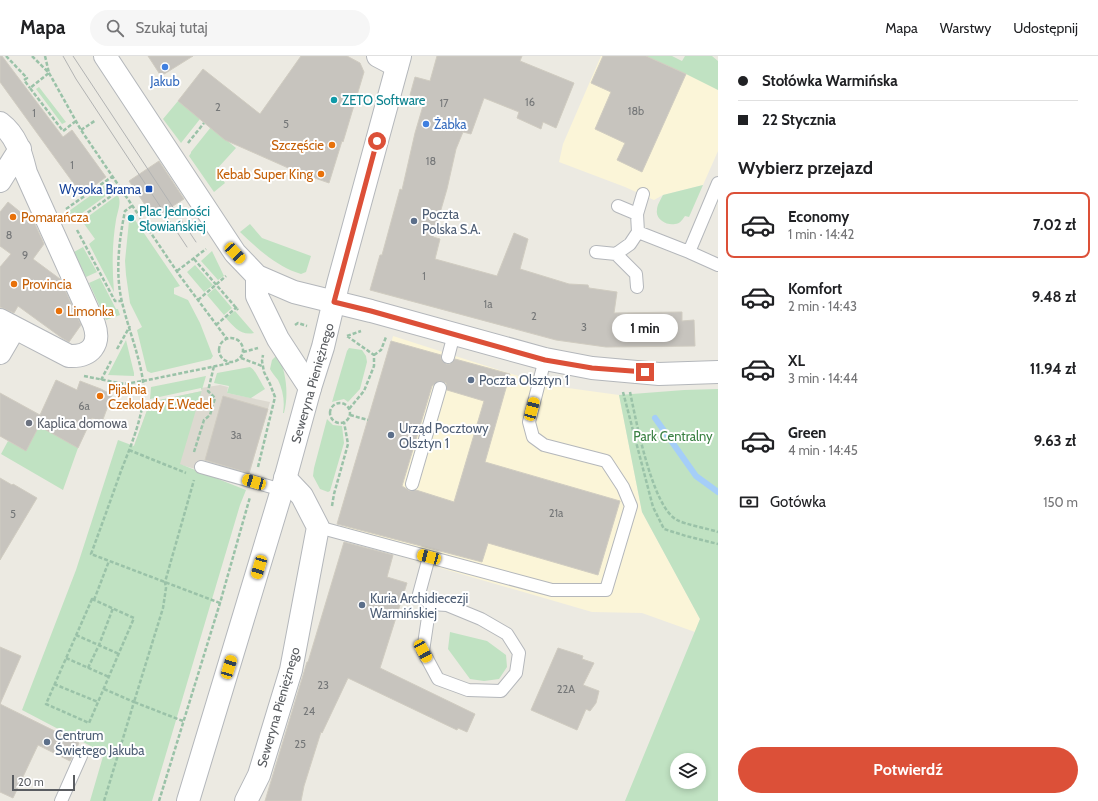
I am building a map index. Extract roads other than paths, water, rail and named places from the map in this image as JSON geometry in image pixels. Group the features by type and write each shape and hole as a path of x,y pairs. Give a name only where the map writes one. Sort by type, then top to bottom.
{"street":[{"path":"105,56 235,253 257,276 294,292 454,334 545,360 592,368 659,374 718,372"},
{"path":"378,56 399,61"},
{"name":"Seweryna Pieniężnego","path":"188,801 284,484 310,388 323,347 399,61"},
{"path":"0,123 8,129 20,149 26,173 97,332 96,340 90,350 84,355 77,357 74,365 7,325 0,353"},
{"path":"0,181 20,149"},
{"path":"257,276 257,296 278,339 310,388"},
{"path":"592,368 718,359"},
{"path":"284,484 302,496 318,527"},
{"name":"Seweryna Pieniężnego","path":"246,801 259,775 291,670 318,527"}],"lane":[{"path":"689,252 718,183"},
{"path":"616,254 630,244 638,232 637,214 643,194"},
{"path":"618,206 637,214"},
{"path":"638,232 718,265"},
{"path":"596,252 616,254 636,274 638,287"},
{"path":"448,357 454,334"},
{"path":"318,527 552,590 606,590 631,506 623,487 606,461 544,445 532,437 529,422 545,360"},
{"path":"412,484 440,388"},
{"path":"198,471 284,484"},
{"path":"429,557 418,594 430,604 447,605 481,619 507,634 519,652 516,673 501,692 468,690 438,679 423,651 430,604"},
{"path":"61,801 81,756"}],"waterway":[{"path":"655,418 696,476 718,492"}],"tram line":[{"path":"63,56 76,79 187,247"},
{"path":"73,56 196,242"}],"place":[{"name":"Jakub","path":"165,67"},
{"name":"ZETO Software","path":"334,100"},
{"name":"Żabka","path":"426,124"},
{"name":"Szczęście","path":"332,145"},
{"name":"Kebab Super King","path":"321,174"},
{"name":"Wysoka Brama","path":"149,189"},
{"name":"Pomarańcza","path":"13,217"},
{"name":"Plac Jedności Słowiańskiej","path":"131,218"},
{"name":"Poczta Polska S.A.","path":"414,221"},
{"name":"Provincia","path":"14,284"},
{"name":"Limonka","path":"59,311"},
{"name":"Poczta Olsztyn 1","path":"471,380"},
{"name":"Pijalnia Czekolady E.Wedel","path":"100,396"},
{"name":"Kaplica domowa","path":"29,423"},
{"name":"Urząd Pocztowy Olsztyn 1","path":"391,435"},
{"name":"Kuria Archidiecezji Warmińskiej","path":"362,605"},
{"name":"Centrum Świętego Jakuba","path":"47,742"}],"park label":[{"name":"Park Centralny","path":"673,436"}]}
